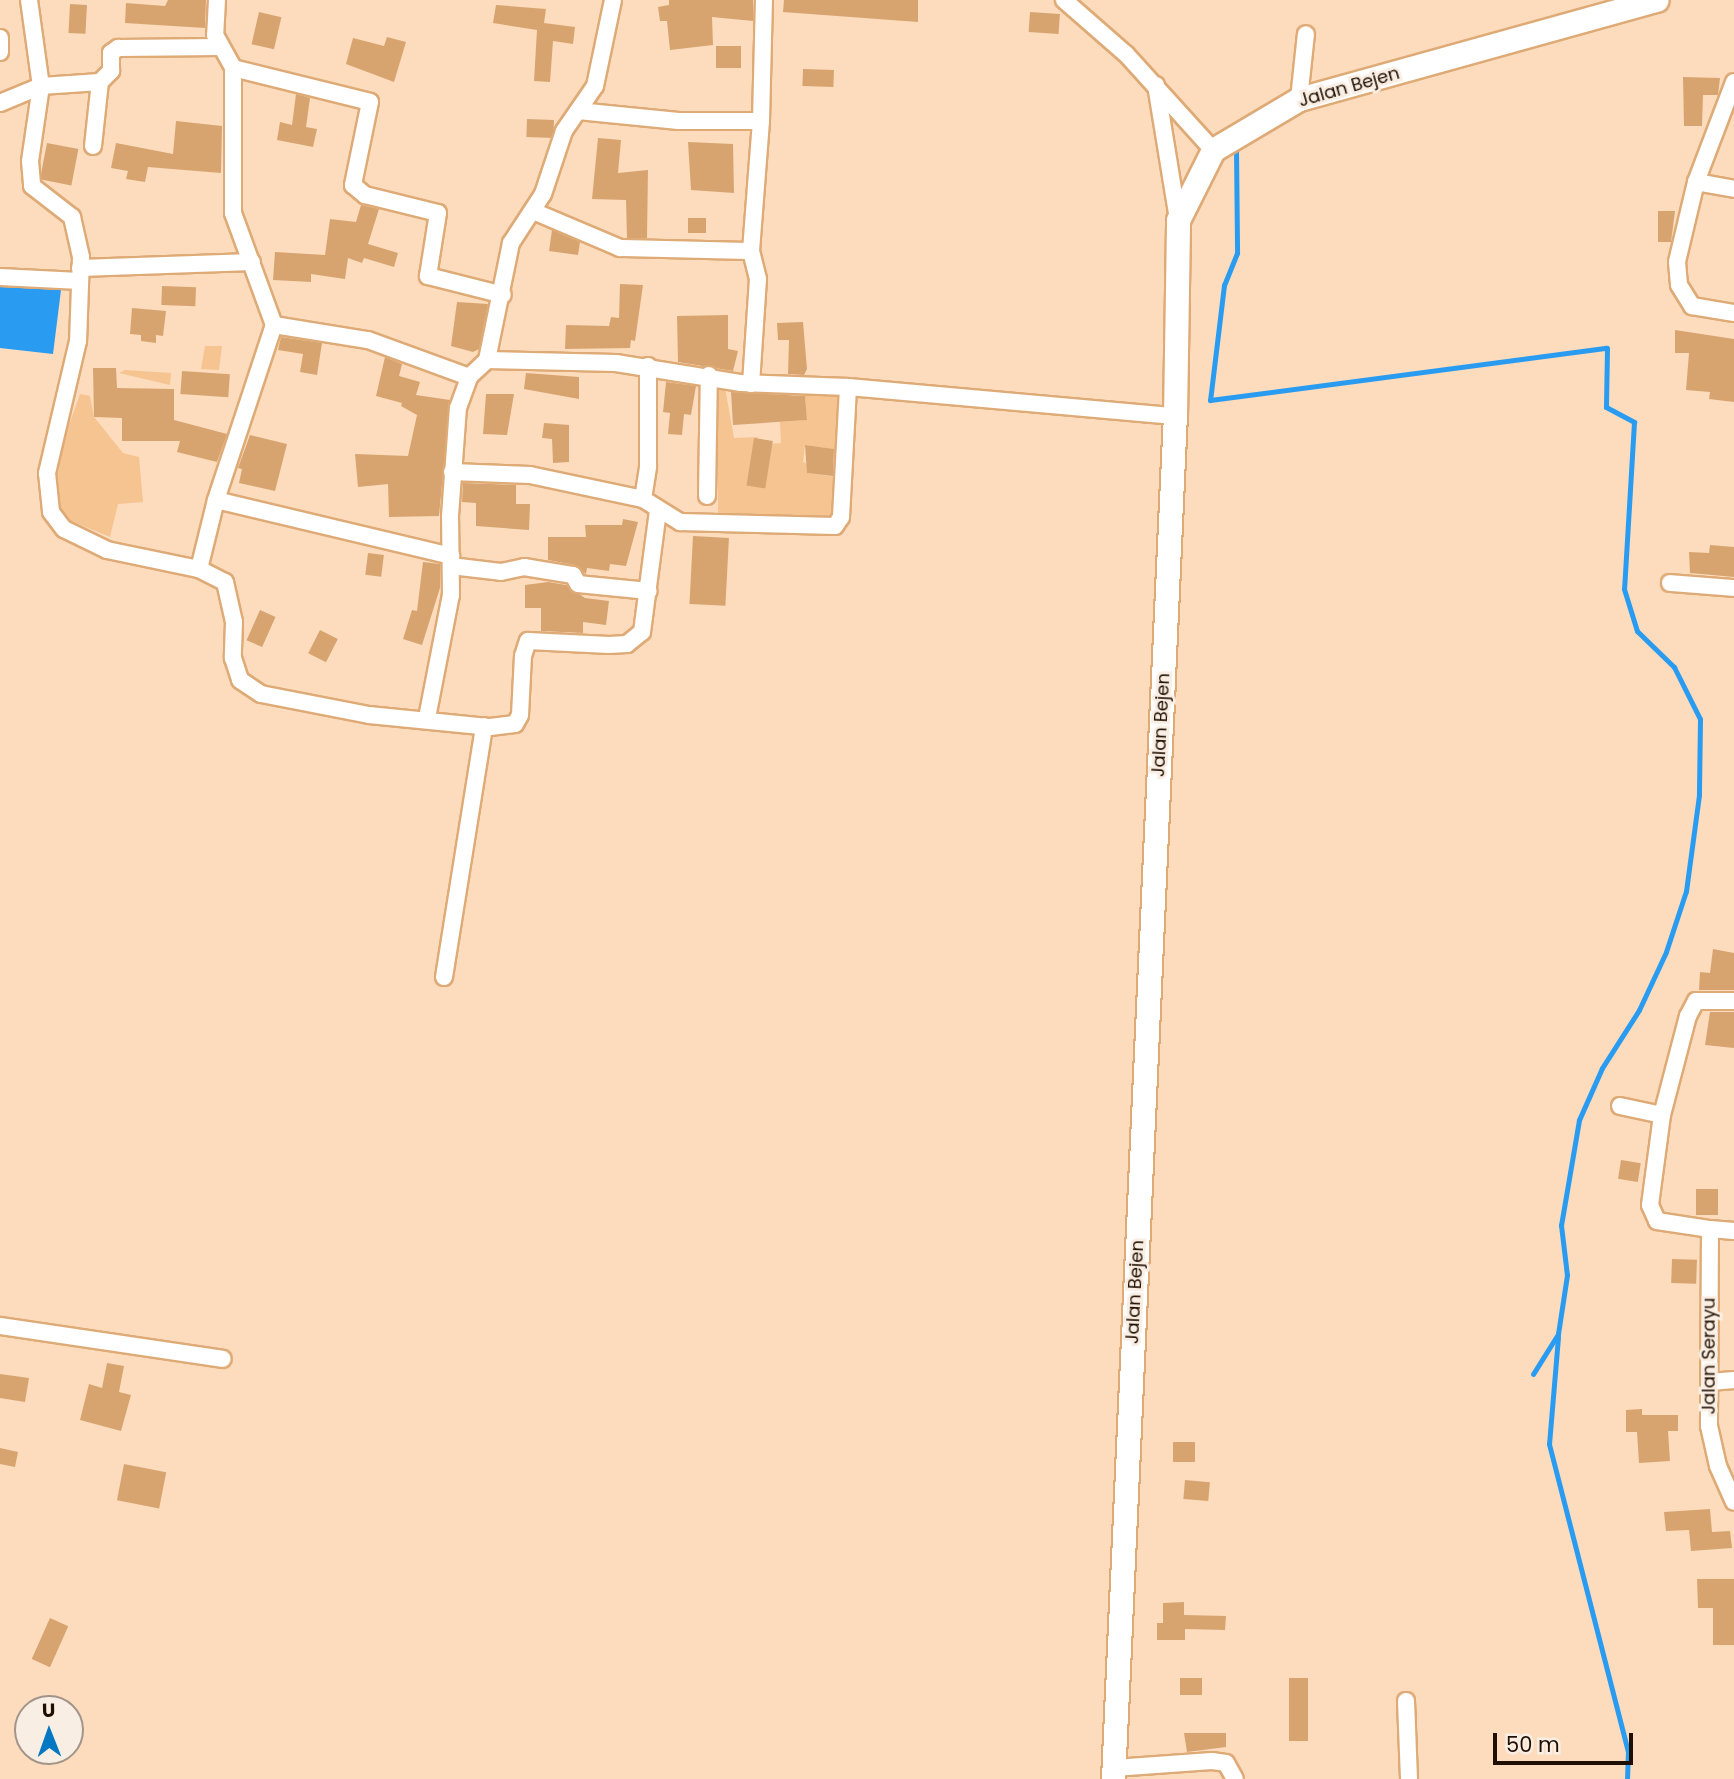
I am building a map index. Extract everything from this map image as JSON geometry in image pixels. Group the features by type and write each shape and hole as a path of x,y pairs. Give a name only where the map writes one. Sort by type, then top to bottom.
{"street":[{"path":"29,0 39,86 30,161 32,186 72,217 80,274 78,341 47,473 51,512 64,529 107,550 199,569 225,582 230,591 233,658 240,680 261,694 369,715 507,726 520,715 523,656 528,641 627,643 642,632 658,511"},
{"path":"199,569 216,500 274,325 233,213 233,68 215,35 217,0"},
{"path":"426,718 449,620 452,472 458,408 468,377 487,360 512,243 533,211 564,131 596,86 613,0"},
{"path":"751,384 758,279 751,251 761,121 764,0"},
{"path":"1064,0 1103,31 1156,85 1213,150"},
{"name":"Jalan Bejen","path":"1113,1774 1175,416 1178,220 1213,150 1299,99 1657,0"},
{"path":"1299,99 1306,34"},
{"path":"0,38 0,52"},
{"path":"93,146 100,82 111,71 111,53 118,48 220,47"},
{"path":"233,68 370,102 353,185 365,195 438,213 428,269 432,280 503,295"},
{"path":"5,101 39,86 100,82"},
{"path":"1734,82 1696,182 1677,262 1679,285 1692,306 1734,313"},
{"path":"1156,85 1178,220"},
{"path":"578,111 679,121 761,121"},
{"path":"1696,182 1734,189"},
{"path":"533,211 620,248 751,251"},
{"path":"0,277 252,262"},
{"path":"274,325 368,340 468,377"},
{"path":"487,360 648,366 751,384 848,387 1175,416"},
{"path":"643,499 648,466 648,366"},
{"path":"707,496 709,375"},
{"path":"452,472 530,475 643,499 658,511 680,522 838,524 846,455 848,387"},
{"path":"216,500 500,572 524,567 573,575 578,584 649,591"},
{"path":"1670,583 1734,587"},
{"path":"444,977 484,726"},
{"path":"1734,1001 1696,1000 1688,1016 1662,1115 1650,1205 1657,1221 1734,1231"},
{"path":"1620,1106 1662,1115"},
{"name":"Jalan Serayu","path":"1710,1229 1709,1426 1718,1466 1734,1502"},
{"path":"0,1326 223,1359"},
{"path":"1710,1382 1734,1380"},
{"path":"1406,1701 1409,1779"},
{"path":"1113,1774 1212,1761 1226,1763 1235,1779"}],"shaded area":[{"path":"205,346 222,346 219,370 201,369"},
{"path":"125,370 171,373 170,385 119,373"},
{"path":"718,381 724,382 734,438 758,437 759,445 781,443 780,422 807,420 804,386 843,392 840,450 805,445 803,462 808,464 807,473 837,477 836,521 718,521"},
{"path":"80,394 90,396 94,417 123,453 139,457 143,502 118,504 110,537 62,517 55,499 61,448"}],"water":[{"path":"0,284 61,290 53,354 0,348"}],"building":[{"path":"168,0 206,0 205,28 125,23 126,3 165,6"},
{"path":"669,0 753,0 753,21 712,17 713,45 670,50 667,21 660,21 658,7 669,5"},
{"path":"784,0 918,0 918,22 783,12"},
{"path":"70,4 87,5 85,34 68,33"},
{"path":"496,5 546,9 544,23 575,27 573,44 553,41 550,82 534,81 537,30 493,23"},
{"path":"259,12 281,17 274,49 252,44"},
{"path":"1030,12 1060,14 1059,34 1029,32"},
{"path":"387,37 406,42 394,82 346,64 353,38 384,46"},
{"path":"716,46 741,46 741,68 716,68"},
{"path":"803,69 834,70 833,87 802,86"},
{"path":"1683,77 1720,78 1718,95 1703,95 1702,126 1684,126"},
{"path":"296,94 310,98 306,127 317,129 313,147 277,140 280,122 292,125"},
{"path":"527,119 554,120 553,138 526,137"},
{"path":"176,121 222,126 221,173 148,167 145,182 126,179 128,171 111,168 116,143 173,154"},
{"path":"598,138 621,140 618,173 648,170 647,238 627,238 626,200 592,199"},
{"path":"688,142 733,144 734,193 691,190"},
{"path":"47,143 78,149 71,185 40,179"},
{"path":"361,205 379,209 368,244 398,253 394,267 364,258 362,263 348,258 345,279 311,274 311,282 273,280 275,252 325,255 330,219 356,222"},
{"path":"1658,211 1675,211 1671,242 1658,242"},
{"path":"688,218 706,218 706,233 688,233"},
{"path":"552,230 580,242 578,255 549,251"},
{"path":"620,284 643,285 635,341 631,340 630,348 565,349 566,325 609,326 611,317 619,318"},
{"path":"162,286 196,287 195,306 161,305"},
{"path":"457,302 488,304 479,349 473,352 451,346"},
{"path":"132,308 166,311 163,336 156,335 156,343 141,341 141,335 130,334"},
{"path":"728,315 728,349 738,351 733,371 678,362 677,316"},
{"path":"803,322 807,369 804,375 788,374 789,340 778,340 777,323"},
{"path":"1675,330 1734,339 1734,402 1709,399 1710,392 1686,390 1689,353 1675,353"},
{"path":"281,337 322,343 317,375 300,372 303,354 278,350"},
{"path":"385,357 402,364 399,376 420,382 416,395 450,400 439,516 389,517 388,484 358,487 355,454 408,456 417,415 401,406 402,403 376,396"},
{"path":"93,368 116,368 117,388 174,389 174,420 227,434 217,462 177,452 180,441 122,441 122,418 94,417"},
{"path":"182,371 230,374 228,397 180,394"},
{"path":"526,373 579,377 579,399 524,389"},
{"path":"666,382 696,386 691,415 684,414 682,435 668,434 670,413 663,412"},
{"path":"731,392 805,396 807,420 733,425"},
{"path":"486,394 514,394 507,435 483,434"},
{"path":"544,423 569,425 569,462 553,463 552,439 542,438"},
{"path":"250,435 287,444 275,491 239,483 242,469 238,468"},
{"path":"754,438 773,441 765,488 746,485"},
{"path":"805,445 834,449 833,476 807,473"},
{"path":"463,483 516,485 516,504 530,504 529,530 476,526 476,503 462,502"},
{"path":"623,519 638,522 626,566 610,564 609,571 587,568 586,574 575,565 548,560 548,537 586,537 585,525 622,525"},
{"path":"693,536 729,538 725,606 689,604"},
{"path":"1710,545 1734,547 1734,577 1690,573 1689,552 1709,553"},
{"path":"368,553 384,555 381,577 365,575"},
{"path":"423,562 440,564 440,588 422,645 403,639 412,610 417,611"},
{"path":"548,582 566,585 585,598 609,601 606,625 583,622 583,633 541,631 541,608 525,608 525,585"},
{"path":"260,610 276,617 262,647 247,640"},
{"path":"320,630 338,639 326,662 308,653"},
{"path":"1713,949 1734,953 1734,990 1699,990 1700,972 1710,973"},
{"path":"1710,1012 1734,1012 1734,1048 1705,1045"},
{"path":"1621,1160 1641,1163 1638,1182 1618,1179"},
{"path":"1696,1189 1718,1189 1718,1215 1696,1215"},
{"path":"1672,1259 1697,1260 1696,1284 1671,1283"},
{"path":"107,1363 124,1366 119,1392 131,1395 121,1431 80,1420 89,1384 102,1388"},
{"path":"0,1374 29,1378 25,1402 0,1398"},
{"path":"1642,1409 1642,1415 1678,1415 1678,1431 1668,1431 1670,1461 1639,1463 1637,1432 1626,1432 1626,1410"},
{"path":"1173,1442 1195,1442 1195,1462 1173,1462"},
{"path":"0,1448 18,1452 15,1467 0,1464"},
{"path":"124,1464 166,1472 159,1509 117,1500"},
{"path":"1185,1480 1210,1482 1208,1501 1183,1499"},
{"path":"1710,1509 1712,1532 1730,1531 1732,1548 1691,1551 1689,1530 1666,1531 1664,1512"},
{"path":"1697,1579 1734,1579 1734,1645 1713,1645 1713,1608 1698,1608"},
{"path":"1184,1602 1184,1615 1226,1616 1225,1630 1185,1629 1185,1640 1157,1640 1157,1623 1163,1623 1163,1603"},
{"path":"50,1618 68,1626 50,1667 32,1659"},
{"path":"1180,1678 1202,1678 1202,1695 1180,1695"},
{"path":"1289,1678 1308,1678 1308,1741 1289,1741"},
{"path":"1184,1733 1226,1733 1226,1747 1187,1752"}],"waterway":[{"path":"1236,149 1237,253 1224,285 1210,400 1607,348 1606,407 1634,422 1624,589 1637,631 1674,667 1700,719 1699,795 1686,891 1666,952 1639,1010 1602,1068 1579,1120 1561,1225 1567,1275 1558,1334 1533,1374"},
{"path":"1558,1337 1549,1444 1628,1751 1627,1779"}]}
